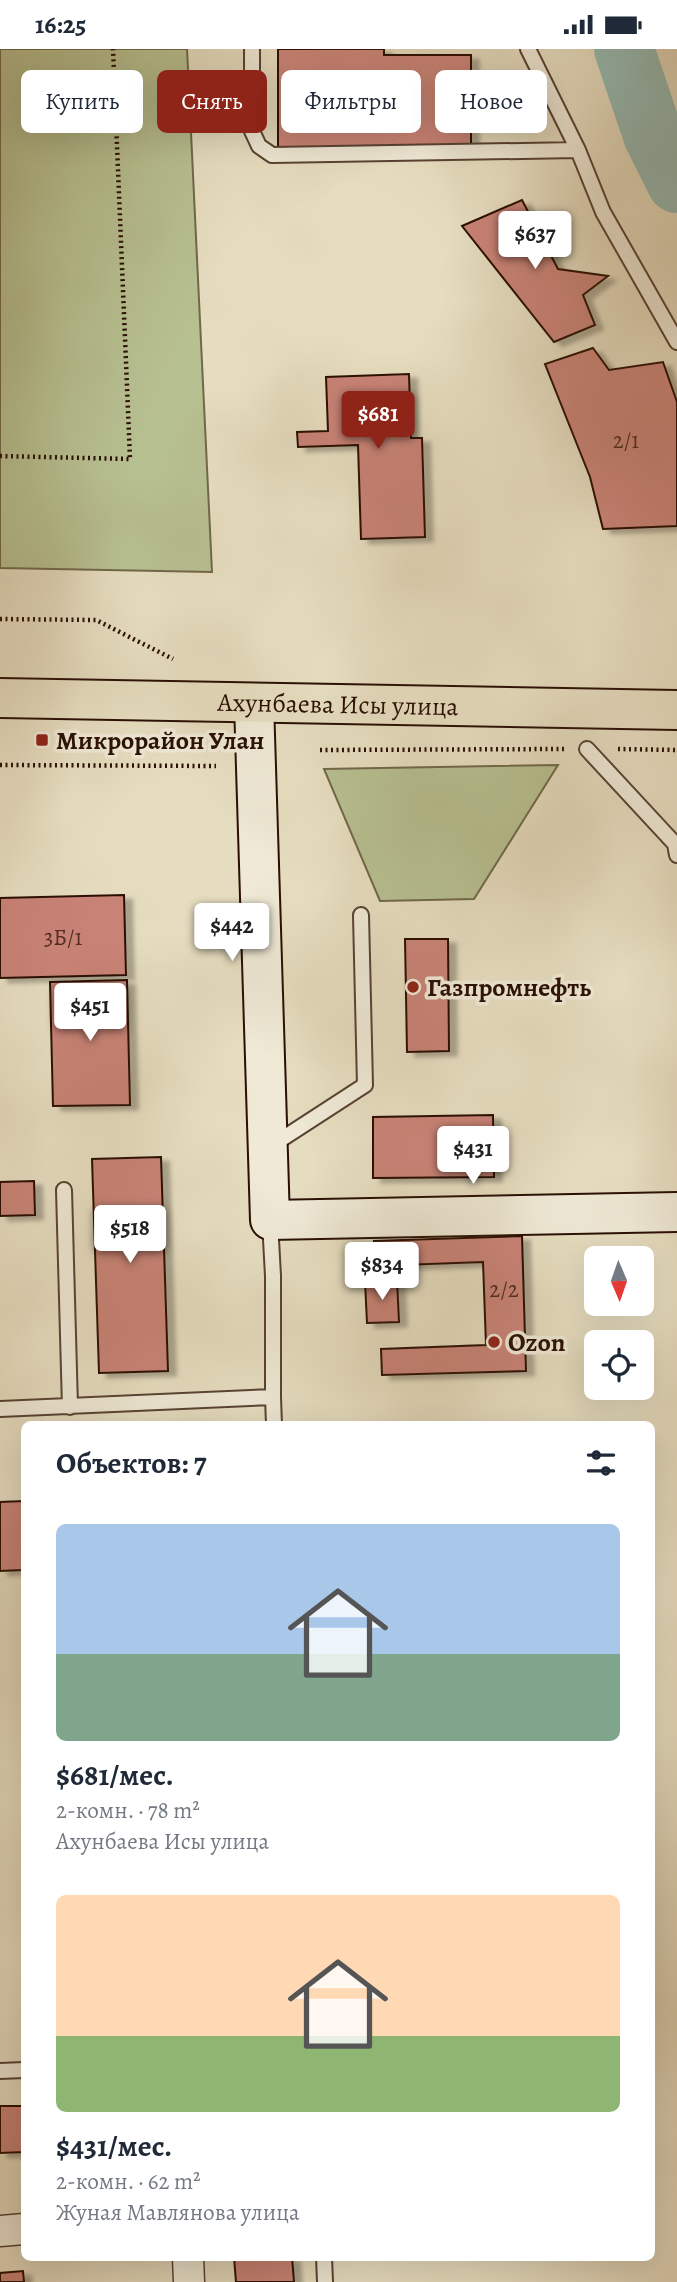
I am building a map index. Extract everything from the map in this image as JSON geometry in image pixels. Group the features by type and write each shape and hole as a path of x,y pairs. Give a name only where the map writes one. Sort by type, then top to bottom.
{"main road":[{"name":"Ахунбаева Исы улица","path":"0,698 677,710"}],"street":[{"path":"254,703 270,1220 677,1212"},
{"path":"0,2231 21,2229"},
{"path":"188,2261 189,2282"}],"lane":[{"path":"252,49 252,131 259,146 272,155 578,150"},
{"path":"528,49 578,150 603,212 677,342"},
{"path":"587,749 675,844 677,855"},
{"path":"267,1149 365,1085 361,915"},
{"path":"64,1190 70,1407"},
{"path":"270,1220 274,1421"},
{"path":"0,1409 273,1397"},
{"path":"0,2071 21,2070"},
{"path":"324,2261 325,2282"}],"path":[{"path":"0,456 130,459 113,49"},
{"path":"0,619 96,620 173,659"},
{"path":"320,750 677,750"},
{"path":"0,765 216,766"}],"green space":[{"path":"0,49 187,49 188,70 157,70 157,133 191,133 212,572 0,568"},
{"path":"558,765 474,899 380,901 324,769"}],"building":[{"path":"278,49 384,49 384,55 471,55 471,70 435,70 435,133 471,133 471,151 278,151"},
{"path":"522,200 558,269 608,276 583,295 595,325 554,342 462,226"},
{"path":"593,348 609,370 663,362 677,402 677,526 603,529 590,477 545,364"},
{"path":"409,374 411,438 422,438 425,537 361,539 358,445 298,447 297,432 328,431 326,377"},
{"path":"124,895 126,975 0,978 0,898"},
{"path":"405,939 448,939 449,1051 407,1052"},
{"path":"127,980 130,1105 53,1106 50,982"},
{"path":"493,1115 494,1177 373,1178 373,1117"},
{"path":"161,1157 168,1371 99,1373 92,1159"},
{"path":"34,1181 35,1215 0,1216 0,1182"},
{"path":"522,1236 526,1371 382,1375 381,1349 486,1345 483,1262 374,1266 374,1241"},
{"path":"397,1280 399,1322 367,1323 365,1282"},
{"path":"21,1501 21,1570 0,1571 0,1502"},
{"path":"0,2106 21,2106 21,2152 0,2153"},
{"path":"234,2261 292,2261 294,2282 236,2282"},
{"path":"23,2271 24,2282 0,2282 0,2273"}],"waterway":[{"path":"624,49 653,135 677,183"}],"place":[{"name":"Микрорайон Улан","path":"42,740"},
{"name":"Газпромнефть","path":"413,987"},
{"name":"Ozon","path":"494,1342"}]}
